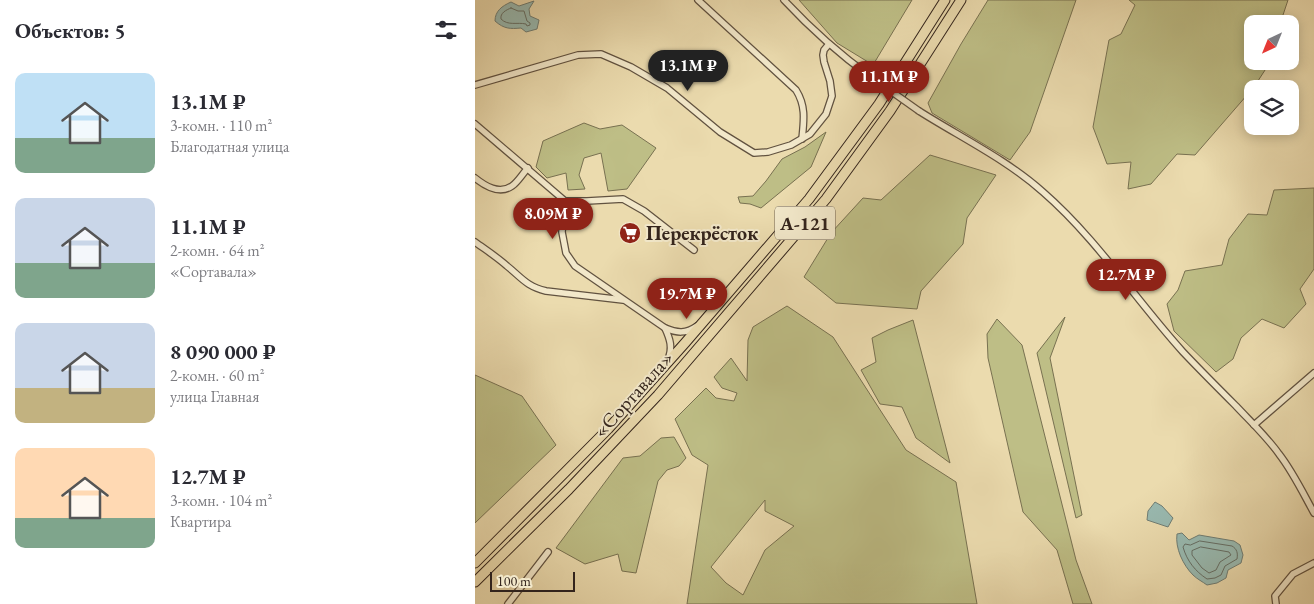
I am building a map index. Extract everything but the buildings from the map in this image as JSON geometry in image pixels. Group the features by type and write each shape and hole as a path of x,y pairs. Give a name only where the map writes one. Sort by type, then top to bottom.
{"highway":[{"name":"«Сортавала»","path":"475,563 608,429 708,317 817,189 879,104 945,0"},
{"name":"«Сортавала»","path":"475,582 569,489 658,395 826,199 890,112 961,0"}],"street":[{"path":"698,0 795,90 801,99 804,111 802,139"},
{"path":"784,0 805,23 871,77 919,112 1024,176 1059,206 1092,241 1167,334 1254,425 1279,454 1314,513"},
{"path":"475,85 579,55 601,54 631,67 667,88 719,132 754,153 768,152 791,145 810,134 826,114 832,96 823,55 824,50 829,44"},
{"path":"475,124 565,201 623,198 694,250"},
{"path":"475,178 491,189 502,190 511,186 528,168"},
{"path":"565,201 562,232 566,253 575,266 665,328 675,332 685,332 708,317"},
{"path":"475,242 533,288 625,300"},
{"path":"658,374 669,357 671,350 670,339 665,328"},
{"path":"1254,425 1314,373"},
{"path":"508,604 548,552"},
{"path":"1276,604 1275,596 1293,574 1314,563"}],"green space":[{"path":"799,0 912,0 873,65 837,43"},
{"path":"988,0 1076,0 1030,132 1010,160 932,113 928,103"},
{"path":"1129,0 1288,0 1283,15 1244,15 1244,70 1265,70 1259,80 1244,80 1244,99 1195,155 1177,154 1151,184 1128,189 1131,162 1107,164 1093,127 1109,40 1121,34 1135,5"},
{"path":"584,123 600,129 622,125 656,148 627,189 608,191 601,153 584,158 579,175 585,189 568,190 566,173 547,178 536,167 543,141"},
{"path":"826,132 811,167 761,208 740,203 738,197 753,196 782,159 805,147"},
{"path":"930,155 996,175 967,218 963,244 921,291 917,309 836,303 804,277 831,233 863,198 881,200"},
{"path":"1314,188 1314,269 1300,289 1306,304 1284,328 1262,319 1241,338 1233,359 1216,372 1174,331 1167,304 1178,290 1185,271 1222,265 1229,239 1248,214 1267,215 1274,190"},
{"path":"787,306 833,337 906,450 956,482 977,604 687,604 708,465 692,455 675,419 706,388 716,398 734,401 737,393 722,388 714,377 731,358 747,381 748,340 753,327","holes":["765,500 765,511 794,526 765,550 743,595 726,583 711,567"]},
{"path":"1065,317 1050,358 1082,515 1076,518 1037,353"},
{"path":"997,319 1022,345 1076,560 1092,604 1073,604 1057,550 1023,512 988,358 987,334"},
{"path":"913,320 950,463 916,438 902,407 880,404 861,370 876,362 872,338"},
{"path":"475,375 522,396 556,445 475,523"},
{"path":"674,437 686,458 679,466 667,470 658,481 636,573 622,571 618,554 585,564 556,548 623,458 640,456 661,438"}],"water":[{"path":"534,1 529,9 530,16 539,20 537,29 526,32 521,28 504,27 495,21 495,17 502,7 511,2 519,6"},
{"path":"1155,502 1162,506 1173,518 1168,527 1147,520 1148,511"},
{"path":"1182,533 1189,540 1199,535 1234,541 1240,545 1243,555 1241,563 1228,570 1226,578 1217,583 1207,585 1193,575 1183,561 1177,539 1177,534"}],"place":[{"name":"Перекрёсток","path":"630,233"}]}
